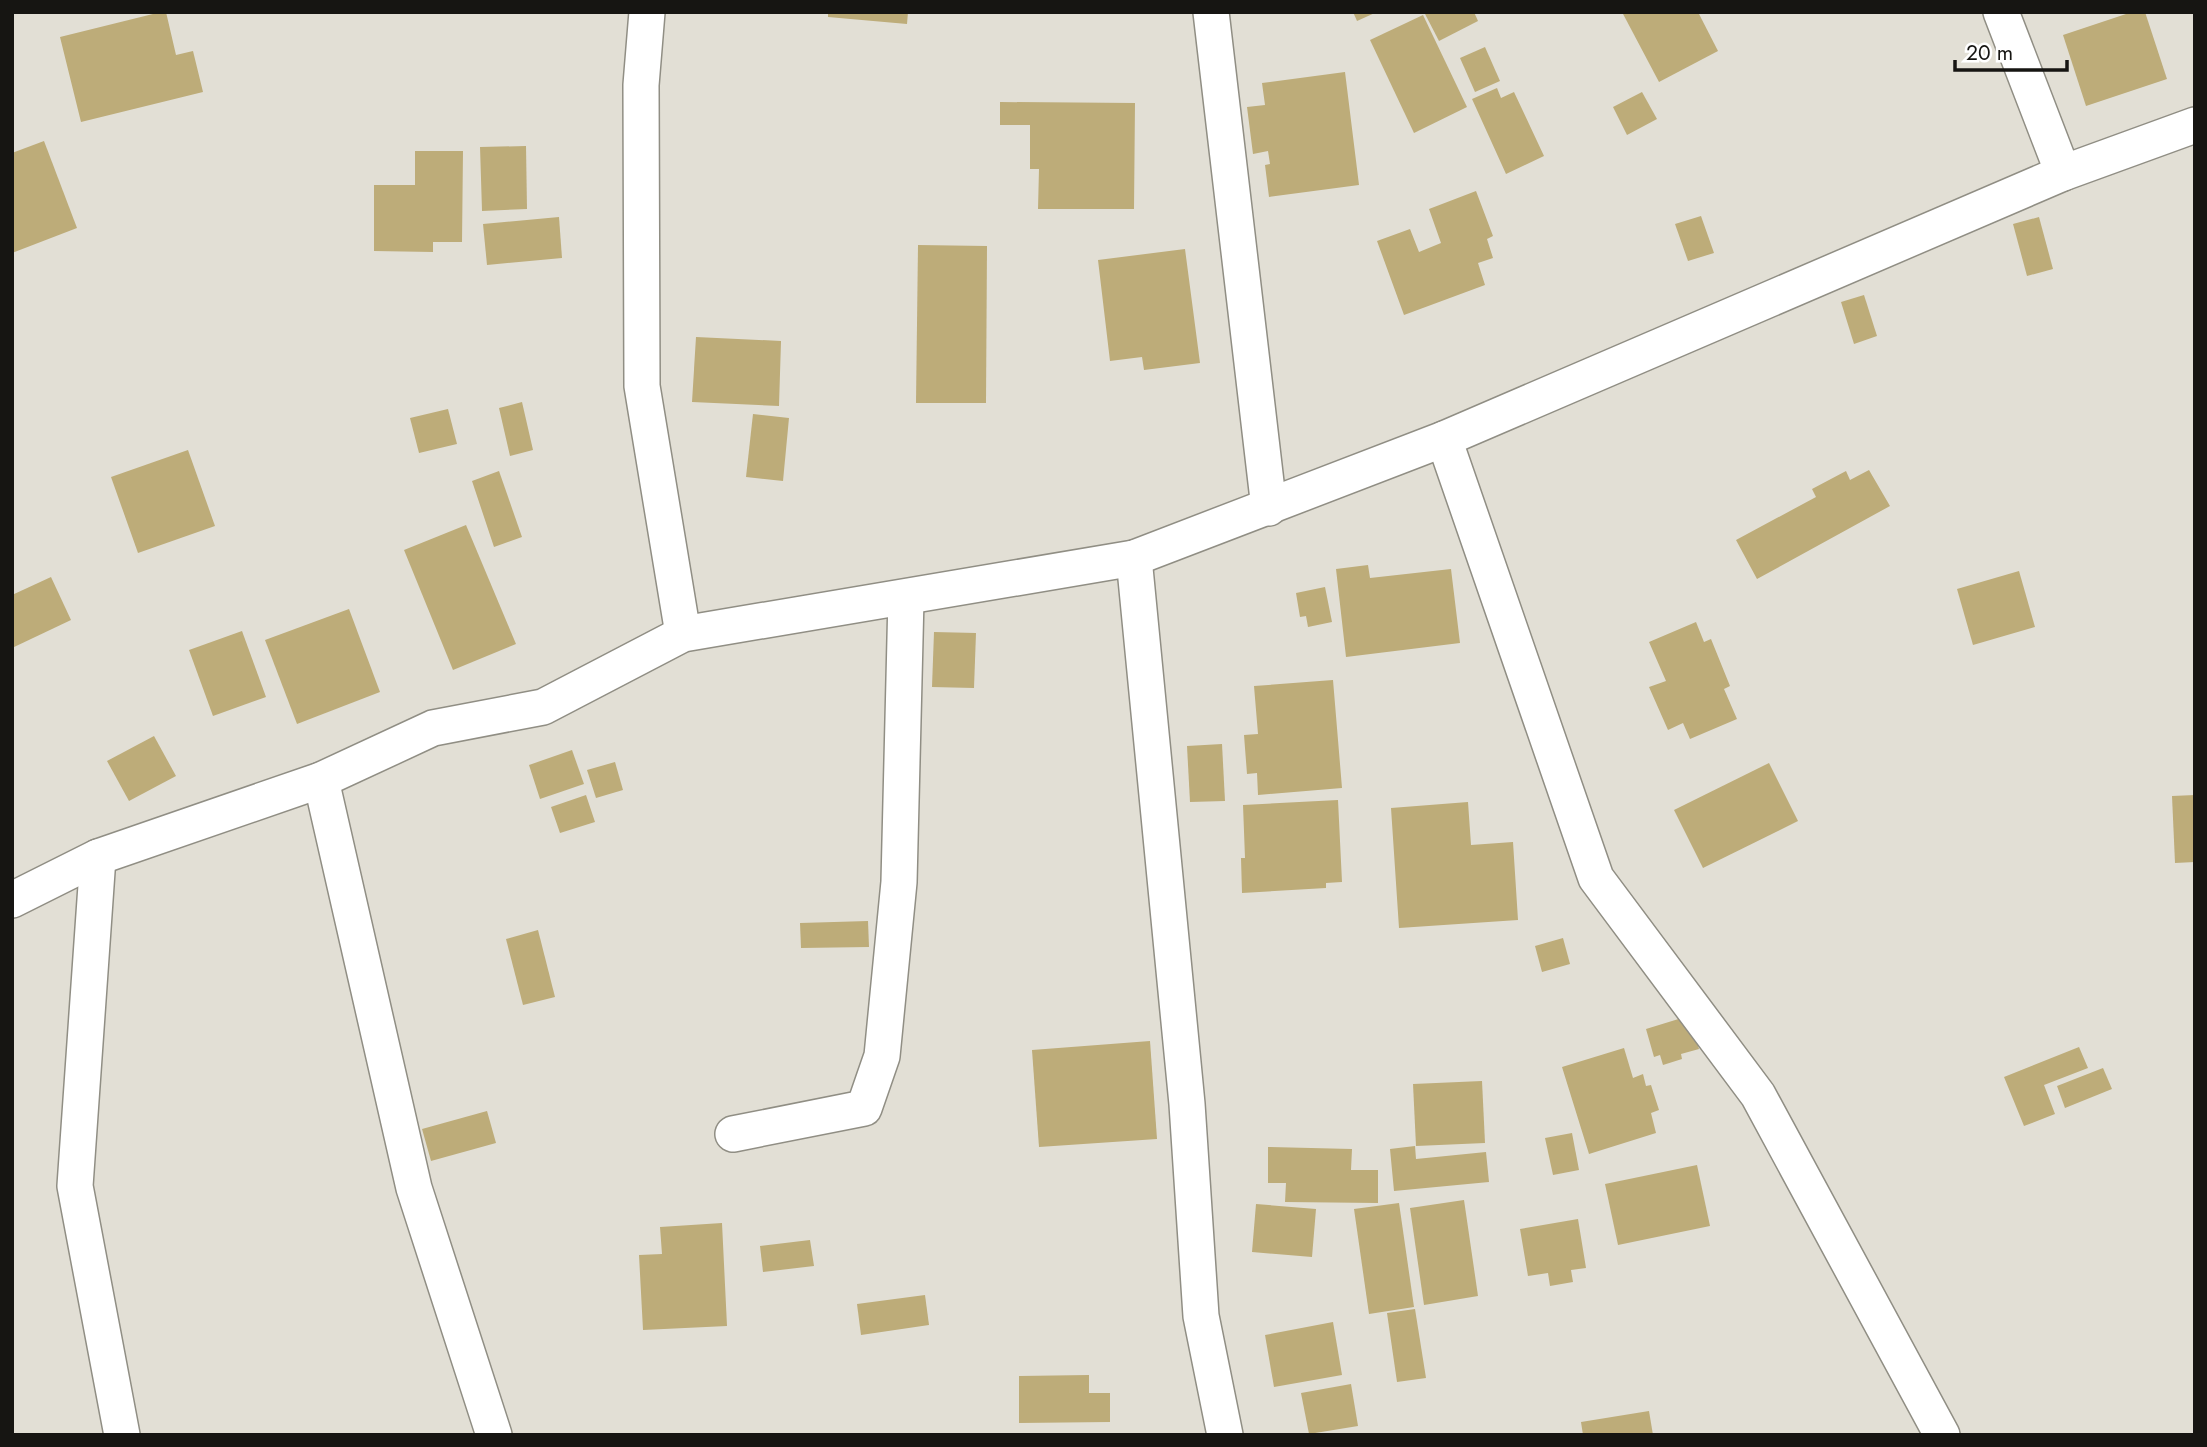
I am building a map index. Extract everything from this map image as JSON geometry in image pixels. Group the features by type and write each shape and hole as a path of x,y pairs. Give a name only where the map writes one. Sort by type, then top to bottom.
{"street":[{"path":"647,12 641,85 642,386 683,634"},
{"path":"1211,12 1269,508"},
{"path":"2001,12 2063,173"},
{"path":"12,900 98,857 321,780 433,728 543,707 683,634 1134,558 1444,439 2063,173 2195,125"},
{"path":"1444,439 1596,878 1758,1095 1942,1435"},
{"path":"1134,558 1187,1104 1201,1316 1225,1435"},
{"path":"733,1134 864,1108 883,1056 899,882 906,598"},
{"path":"321,780 414,1188 494,1435"},
{"path":"98,857 75,1186 122,1435"}],"building":[{"path":"166,12 176,55 193,51 203,92 81,122 60,37"},
{"path":"828,12 908,12 907,24 828,17"},
{"path":"1353,12 1377,12 1357,21"},
{"path":"1424,12 1474,12 1478,21 1439,41"},
{"path":"1622,12 1698,12 1718,51 1659,82"},
{"path":"2132,12 2145,12 2167,79 2086,106 2063,35"},
{"path":"1423,15 1467,107 1414,133 1370,40"},
{"path":"1485,47 1500,81 1475,92 1460,58"},
{"path":"1345,72 1359,185 1269,197 1265,165 1270,164 1268,151 1253,154 1247,107 1265,105 1262,83"},
{"path":"1497,88 1501,98 1514,92 1544,156 1506,174 1472,99"},
{"path":"1642,92 1657,119 1627,135 1613,107"},
{"path":"1000,102 1135,103 1134,209 1038,209 1039,169 1030,169 1030,125 1000,125"},
{"path":"44,141 77,228 12,253 12,153"},
{"path":"526,146 527,209 482,211 480,147"},
{"path":"415,151 463,151 462,242 433,242 433,252 374,251 374,185 415,185"},
{"path":"1476,191 1493,236 1487,239 1493,258 1478,263 1485,285 1404,315 1377,241 1410,229 1419,252 1441,243 1429,209"},
{"path":"1701,216 1714,253 1688,261 1675,224"},
{"path":"559,217 562,258 487,265 483,224"},
{"path":"2039,217 2053,269 2027,276 2013,224"},
{"path":"918,245 987,246 986,403 916,403"},
{"path":"1185,249 1200,363 1144,370 1142,357 1110,361 1098,260"},
{"path":"1864,295 1877,336 1854,344 1841,302"},
{"path":"696,337 781,341 779,406 692,402"},
{"path":"522,402 533,450 510,456 499,408"},
{"path":"448,409 457,444 419,453 410,418"},
{"path":"753,414 789,418 783,481 746,477"},
{"path":"188,450 215,526 138,553 111,477"},
{"path":"1869,470 1890,506 1757,579 1736,540 1816,497 1812,489 1846,471 1850,480"},
{"path":"499,471 522,537 494,547 472,481"},
{"path":"466,525 516,644 453,670 404,550"},
{"path":"1368,565 1370,578 1451,569 1460,643 1346,657 1336,569"},
{"path":"2019,571 2035,627 1973,645 1957,589"},
{"path":"51,577 71,620 12,648 12,595"},
{"path":"1325,587 1332,622 1308,627 1306,616 1300,617 1296,593"},
{"path":"349,609 380,692 297,724 265,640"},
{"path":"1696,622 1704,642 1711,639 1730,686 1724,689 1737,719 1690,739 1683,723 1668,730 1649,687 1666,681 1649,642"},
{"path":"242,631 266,697 213,716 189,650"},
{"path":"934,632 976,633 974,688 932,687"},
{"path":"1333,680 1342,788 1258,795 1257,773 1247,774 1244,735 1258,734 1254,686"},
{"path":"154,736 176,776 129,801 107,761"},
{"path":"1222,744 1225,801 1190,802 1187,746"},
{"path":"572,750 584,784 540,799 529,765"},
{"path":"615,762 623,790 596,798 587,770"},
{"path":"1769,763 1798,821 1703,868 1674,810"},
{"path":"586,795 595,822 560,833 551,807"},
{"path":"2195,795 2195,862 2175,863 2172,796"},
{"path":"1338,800 1342,882 1326,883 1326,888 1242,893 1241,858 1245,858 1243,805"},
{"path":"1468,802 1471,845 1513,842 1518,920 1399,928 1391,808"},
{"path":"868,921 869,947 801,948 800,923"},
{"path":"538,930 555,997 523,1005 506,939"},
{"path":"1563,938 1570,964 1542,972 1535,946"},
{"path":"1685,1017 1690,1019 1699,1049 1681,1054 1682,1059 1663,1065 1660,1055 1654,1057 1646,1029"},
{"path":"1150,1041 1157,1139 1039,1147 1032,1050"},
{"path":"2079,1047 2088,1068 2044,1085 2055,1114 2024,1126 2004,1077"},
{"path":"1624,1048 1633,1078 1643,1074 1646,1086 1651,1085 1659,1110 1651,1113 1656,1133 1589,1154 1562,1067"},
{"path":"2103,1068 2112,1089 2065,1108 2057,1086"},
{"path":"1482,1081 1485,1143 1416,1146 1413,1084"},
{"path":"487,1111 496,1143 431,1161 422,1129"},
{"path":"1572,1133 1579,1170 1553,1175 1545,1138"},
{"path":"1415,1146 1416,1159 1486,1152 1489,1182 1394,1191 1390,1149"},
{"path":"1268,1147 1352,1149 1351,1170 1378,1170 1378,1203 1285,1202 1286,1183 1268,1183"},
{"path":"1697,1165 1710,1226 1618,1245 1605,1184"},
{"path":"1464,1200 1478,1296 1424,1305 1410,1208"},
{"path":"1399,1203 1414,1307 1369,1314 1354,1209"},
{"path":"1256,1204 1316,1209 1312,1257 1252,1252"},
{"path":"1578,1219 1586,1268 1571,1270 1573,1282 1550,1286 1548,1273 1528,1276 1520,1229"},
{"path":"722,1223 727,1326 643,1330 639,1255 662,1254 660,1227"},
{"path":"810,1240 814,1266 763,1272 760,1246"},
{"path":"925,1295 929,1325 861,1335 857,1304"},
{"path":"1415,1309 1426,1378 1397,1382 1387,1313"},
{"path":"1333,1322 1342,1375 1274,1387 1265,1335"},
{"path":"1089,1375 1089,1393 1110,1393 1110,1422 1019,1423 1019,1376"},
{"path":"1351,1384 1358,1426 1309,1434 1301,1393"},
{"path":"1649,1411 1653,1435 1583,1435 1581,1422"}]}
